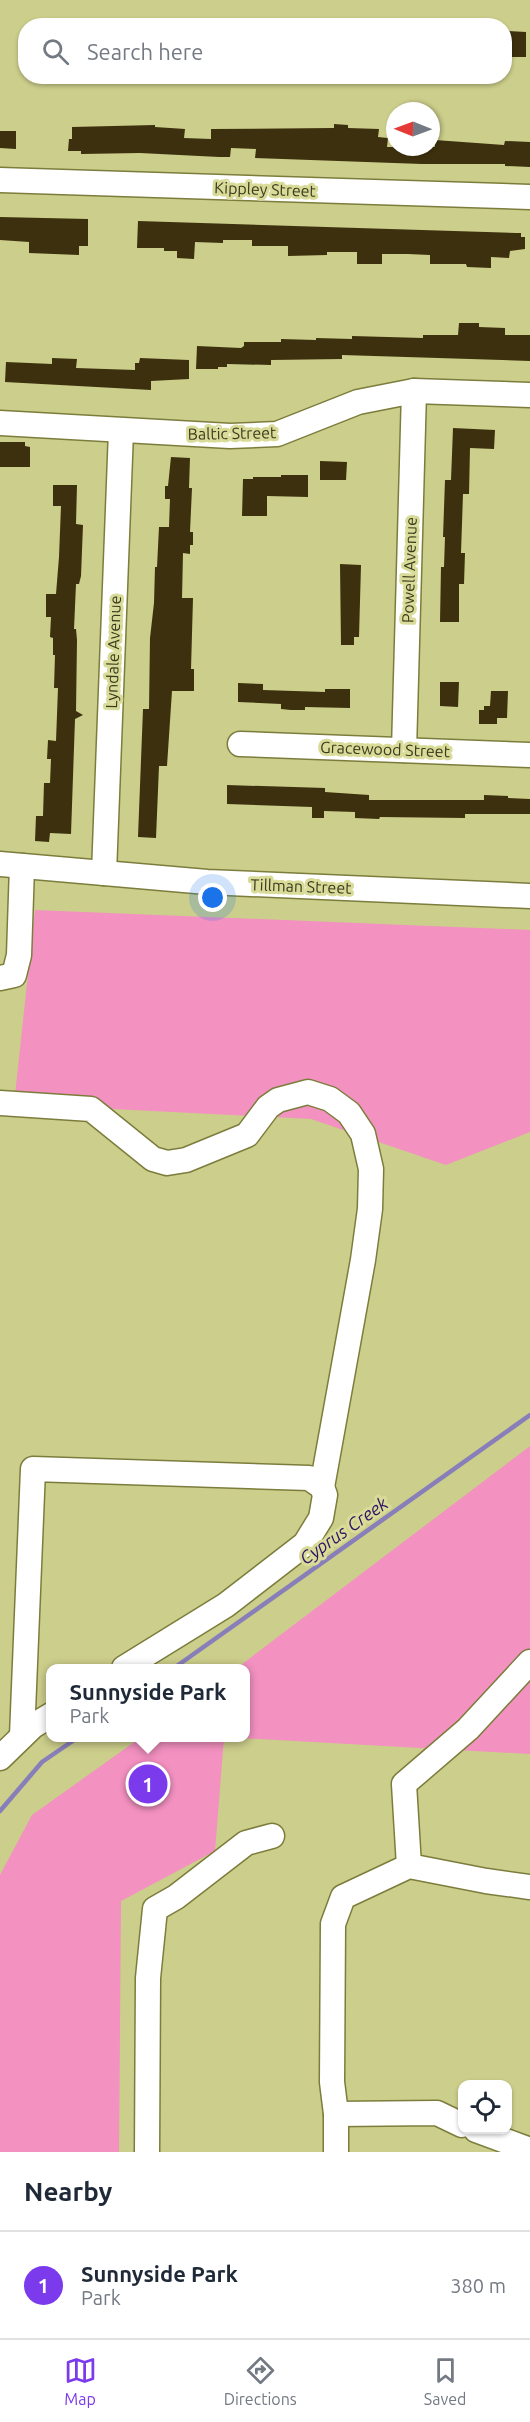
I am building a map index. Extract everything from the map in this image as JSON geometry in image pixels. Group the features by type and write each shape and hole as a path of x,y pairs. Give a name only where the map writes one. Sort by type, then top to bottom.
{"street":[{"name":"Kippley Street","path":"0,180 530,197"},
{"name":"Baltic Street","path":"0,423 230,436 277,434 358,402 414,391 530,395"},
{"name":"Powell Avenue","path":"404,750 414,391"},
{"name":"Lyndale Avenue","path":"104,873 121,431"},
{"name":"Gracewood Street","path":"240,744 530,755"},
{"name":"Tillman Street","path":"11,865 207,882 530,896"},
{"path":"0,978 14,975 19,955 11,865"},
{"path":"0,1103 91,1109 153,1159 167,1163 186,1160 247,1135 268,1107 278,1100 308,1092 330,1099 349,1113 363,1134 371,1169 370,1209 322,1487 325,1495 321,1518 305,1544 226,1605 130,1664"},
{"path":"22,1736 33,1469 309,1478 322,1487"},
{"path":"409,1866 404,1784 468,1729 530,1662"},
{"path":"0,1758 33,1726 46,1718"},
{"path":"147,2152 148,1978 155,1909 176,1897 246,1843 272,1836"},
{"path":"336,2152 336,2114 332,2082 333,1924 343,1897 409,1866 530,1887"},
{"path":"336,2114 436,2113 458,2123"},
{"path":"487,2134 530,2150"}],"shaded area":[{"path":"35,910 530,930 530,1132 446,1165 311,1119 14,1104"},
{"path":"530,1446 530,1754 250,1739 250,1664 242,1664"},
{"path":"134,1742 224,1742 215,1851 121,1901 119,2152 0,2152 0,1875 32,1815"}],"building":[{"path":"512,31 526,32 526,57 512,57"},
{"path":"334,124 348,125 348,128 379,129 378,137 386,138 386,156 440,156 440,140 504,145 505,141 530,142 530,167 505,166 505,164 422,164 255,158 256,149 231,148 230,157 140,153 81,154 81,151 68,151 69,139 72,139 72,127 155,125 155,127 185,129 184,138 211,139 211,129 334,128"},
{"path":"0,131 16,131 16,149 0,148"},
{"path":"0,217 88,219 88,246 79,246 79,255 29,253 29,242 0,240"},
{"path":"138,221 521,233 521,237 525,237 525,249 510,251 509,258 491,257 491,268 467,267 466,264 430,264 430,255 382,254 382,264 357,264 357,252 288,256 288,246 252,246 252,240 223,240 223,243 195,242 194,259 177,258 177,251 164,251 164,248 137,248"},
{"path":"459,323 479,323 479,327 505,328 505,335 530,335 530,361 342,355 342,359 271,360 271,365 227,364 227,367 218,367 218,369 196,369 197,346 241,348 244,342 281,342 281,339 352,339 352,336 423,338 423,335 458,335"},
{"path":"52,358 77,359 76,368 135,370 135,363 139,363 140,358 189,360 189,379 151,381 151,390 5,382 6,362 52,364"},
{"path":"453,428 495,430 494,449 470,448 469,494 463,494 461,553 465,553 464,584 459,584 459,622 440,622 441,567 444,567 445,480 451,480"},
{"path":"0,442 25,442 25,446 30,447 30,467 0,467"},
{"path":"171,457 190,458 189,488 192,488 190,532 193,532 193,545 190,545 190,554 183,553 182,598 193,598 191,669 194,669 194,691 172,691 167,766 159,766 156,838 138,837 143,709 149,709 150,638 155,567 157,567 159,527 169,527 170,499 165,499 165,486 168,486"},
{"path":"320,461 347,462 346,480 320,480"},
{"path":"281,475 308,475 308,497 267,496 267,516 242,516 243,479 281,477"},
{"path":"53,485 77,485 76,524 83,525 81,576 79,584 76,584 74,629 76,629 77,640 76,711 83,715 75,719 71,834 50,833 49,842 35,841 36,816 43,816 44,783 50,783 51,759 47,759 48,740 56,741 58,688 54,688 55,655 53,655 53,638 50,637 51,617 46,617 46,594 56,594 59,557 61,506 53,506"},
{"path":"340,564 361,565 359,637 354,637 354,645 341,645"},
{"path":"440,682 459,682 458,707 440,706"},
{"path":"238,683 263,684 263,690 325,692 325,689 350,689 350,708 305,707 305,710 291,710 281,709 281,704 238,702"},
{"path":"491,691 508,691 507,718 497,718 497,724 479,724 479,710 484,710 484,706 490,706"},
{"path":"227,785 325,788 325,792 369,795 369,800 484,800 484,795 508,796 508,798 530,799 530,814 465,814 465,818 380,817 379,819 355,818 355,812 324,811 324,818 312,818 312,807 227,804"}],"waterway":[{"name":"Cyprus Creek","path":"180,1664 530,1415"},
{"name":"Cyprus Creek","path":"0,1811 42,1762 71,1742"}],"place":[{"name":"Sunnyside Park","path":"148,1784"}]}
